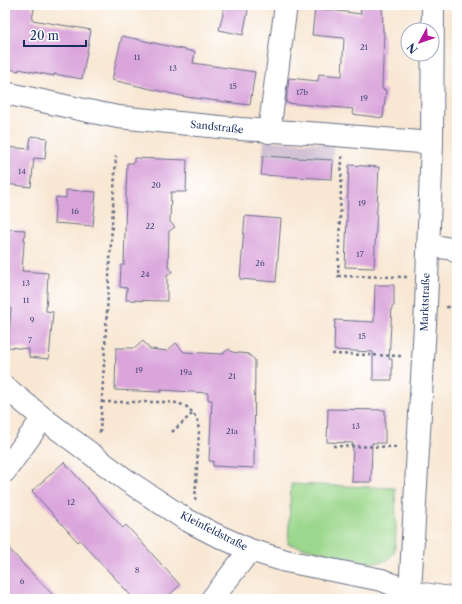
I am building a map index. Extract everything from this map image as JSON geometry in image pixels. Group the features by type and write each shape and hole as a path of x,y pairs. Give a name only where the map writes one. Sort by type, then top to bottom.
{"street":[{"path":"262,131 272,5"},
{"path":"262,131 286,5"},
{"name":"Marktstraße","path":"409,595 428,245 432,143 433,5"},
{"name":"Sandstraße","path":"5,93 118,117 262,131 432,143"},
{"path":"428,245 457,252"},
{"name":"Kleinfeldstraße","path":"5,387 43,418 126,480 185,519 214,534 250,550 286,561 382,580 409,595 457,599"},
{"path":"5,471 43,418"},
{"path":"212,599 250,550"}],"path":[{"path":"343,136 338,276 426,277"},
{"path":"88,451 100,435 116,156"},
{"path":"332,354 423,357"},
{"path":"102,402 178,403 193,413 197,419 199,431 195,502 185,519"},
{"path":"172,432 193,413"},
{"path":"333,446 418,447"}],"shaded area":[{"path":"264,141 334,144 332,179 261,175"}],"green space":[{"path":"291,484 395,488 396,533 395,550 391,557 383,562 370,563 288,544"}],"building":[{"path":"5,5 32,5 31,8 34,9 32,20 91,30 82,79 5,68"},
{"path":"225,5 249,5 243,35 219,30"},
{"path":"360,5 382,5 384,32 382,89 386,90 383,118 352,114 353,109 286,103 289,78 318,81 319,74 342,76 344,38 312,35 315,8 361,14"},
{"path":"122,36 195,52 193,63 255,72 250,105 186,97 112,80"},
{"path":"31,136 47,138 45,159 34,158 31,187 5,184 5,147 29,149"},
{"path":"263,156 333,160 332,179 261,175"},
{"path":"134,158 187,160 186,192 171,192 170,222 175,227 169,231 168,266 172,272 167,276 167,301 126,300 127,288 120,287 121,265 124,265 127,163 134,163"},
{"path":"349,165 379,167 374,268 345,267"},
{"path":"66,190 96,192 93,226 54,223 56,197 66,198"},
{"path":"245,216 281,219 276,282 240,279"},
{"path":"5,229 25,230 22,271 48,273 46,311 53,312 49,359 29,357 29,349 8,347 11,308 5,308"},
{"path":"375,285 394,285 394,306 392,306 389,359 392,359 392,380 373,380 373,352 334,350 335,320 374,322"},
{"path":"143,341 150,349 167,351 176,343 184,352 222,354 229,349 232,352 248,354 255,360 254,468 213,466 213,461 209,461 212,400 208,400 208,393 161,390 161,392 115,390 116,348 135,348"},
{"path":"328,409 385,410 385,443 372,443 371,482 352,482 353,443 327,442"},
{"path":"64,462 123,528 126,525 180,585 165,599 134,599 80,540 78,542 32,491"},
{"path":"5,544 23,564 57,599 5,599"}]}
